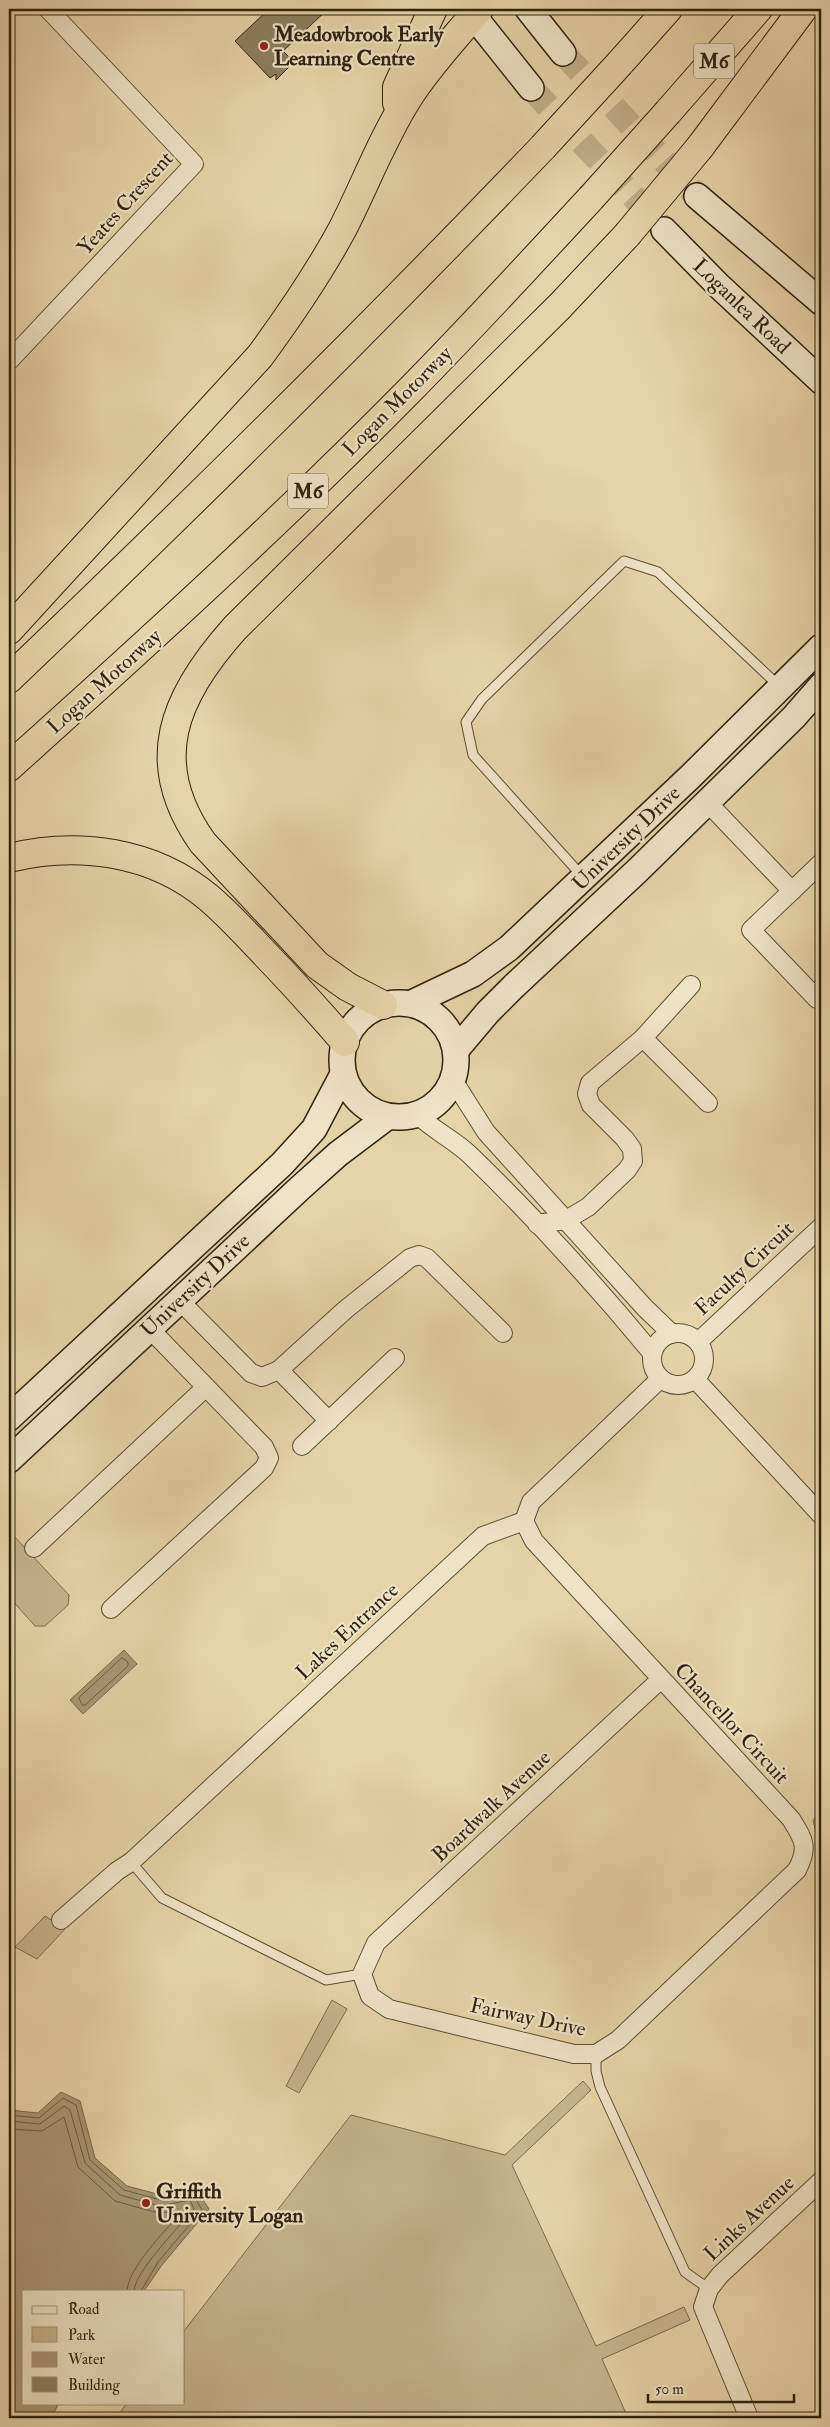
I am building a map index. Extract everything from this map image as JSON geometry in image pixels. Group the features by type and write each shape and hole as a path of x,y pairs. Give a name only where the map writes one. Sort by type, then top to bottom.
{"highway":[{"path":"397,117 397,87 433,9"},
{"path":"9,679 211,483 452,242 544,147 668,9"},
{"name":"Logan Motorway","path":"9,767 195,598 306,493 409,391 591,198 758,9"},
{"path":"383,1005 348,987 317,966 204,843 189,824 176,791 174,772 173,743 179,713 193,681 235,628 567,300 627,235 700,147 803,9"},
{"path":"9,630 260,356 295,307 338,236 397,117 425,74 473,11"},
{"path":"9,858 39,851 99,851 130,857 152,865 189,883 228,915 345,1042"}],"main road":[{"path":"528,9 564,53"},
{"path":"473,11 531,88"},
{"path":"697,196 821,302"},
{"name":"Loganlea Road","path":"664,230 738,304 821,381"},
{"name":"University Drive","path":"412,1003 454,984 490,963 584,878 782,688 821,647"},
{"name":"University Drive","path":"456,1050 488,1012 514,986 794,717 821,686"},
{"path":"397,1002 412,1003 428,1010 441,1020 451,1034 456,1050 457,1066 453,1080 445,1095 433,1107 418,1115 403,1118 387,1117 372,1111 359,1102 349,1089 343,1074 342,1057 345,1042 353,1025 366,1013 383,1005 397,1002"},
{"name":"University Drive","path":"9,1418 282,1164 314,1128 343,1074"},
{"name":"University Drive","path":"9,1460 300,1188 338,1154 387,1117"}],"street":[{"name":"Yeates Crescent","path":"9,361 194,164 48,9"},
{"path":"707,802 792,891"},
{"path":"817,998 751,930 821,863"},
{"path":"537,1224 566,1220 588,1207 627,1170 633,1161 632,1149 625,1139 591,1105 587,1094 590,1083 643,1038 691,985"},
{"path":"643,1038 708,1103"},
{"path":"453,1080 486,1132 645,1308 672,1334"},
{"path":"418,1115 429,1126 445,1134 469,1154 537,1224 627,1322 652,1353"},
{"name":"Faculty Circuit","path":"698,1342 821,1227"},
{"path":"179,1300 251,1373 262,1377 279,1370 359,1299 410,1258 419,1255 427,1258 503,1333"},
{"path":"110,1609 264,1468 269,1458 264,1448 149,1328"},
{"path":"672,1334 690,1336 702,1348 704,1364 701,1372 695,1379 684,1385 675,1386 660,1379 652,1364 652,1353 663,1338 672,1334"},
{"path":"302,1446 395,1358"},
{"path":"279,1370 329,1421"},
{"path":"524,1522 531,1502 660,1379"},
{"path":"695,1379 821,1515"},
{"path":"34,1548 206,1387"},
{"name":"Chancellor Circuit","path":"524,1522 534,1540 791,1819 802,1838 805,1856 797,1870 776,1891 618,2040 596,2054"},
{"name":"Lakes Entrance","path":"61,1920 117,1871 131,1862 483,1536 524,1522"},
{"name":"Boardwalk Avenue","path":"362,1974 376,1943 662,1679"},
{"name":"Fairway Drive","path":"362,1974 370,1996 388,2009 574,2054 596,2054"},
{"name":"Links Avenue","path":"709,2289 720,2275 821,2181"},
{"path":"709,2289 704,2307 750,2418"}],"lane":[{"path":"584,878 473,756 466,722 482,699 624,562 658,572 782,688"},
{"path":"131,1862 162,1898 326,1980 362,1974"},
{"name":"Fairway Drive","path":"596,2054 600,2088 685,2272 709,2289"}],"green space":[{"path":"9,1535 13,1535 69,1595 68,1605 45,1626 35,1626 9,1597"},
{"path":"821,1812 821,1866 819,1865 819,1846 813,1820"},
{"path":"45,1916 65,1929 37,1959 15,1947"},
{"path":"332,2000 347,2009 299,2093 286,2086"},
{"path":"583,2081 591,2090 512,2165 596,2346 684,2307 690,2320 602,2359 628,2418 116,2418 126,2404 185,2404 185,2330 351,2115 505,2155"}],"water":[{"path":"124,1650 137,1664 83,1714 70,1700"},
{"path":"61,2092 80,2101 95,2158 127,2186 161,2195 194,2186 209,2209 162,2265 145,2290 22,2290 22,2404 58,2404 51,2418 9,2418 9,2110 38,2113"}],"building":[{"name":"Meadowbrook Early Learning Centre","path":"269,9 328,9 283,51 294,62 276,80 276,74 270,78 235,41"}],"tunnel":[{"path":"563,53 697,196"},
{"path":"531,88 661,226"}],"place":[{"name":"Meadowbrook Early Learning Centre","path":"264,46"},
{"name":"Griffith University Logan","path":"146,2203"}]}
